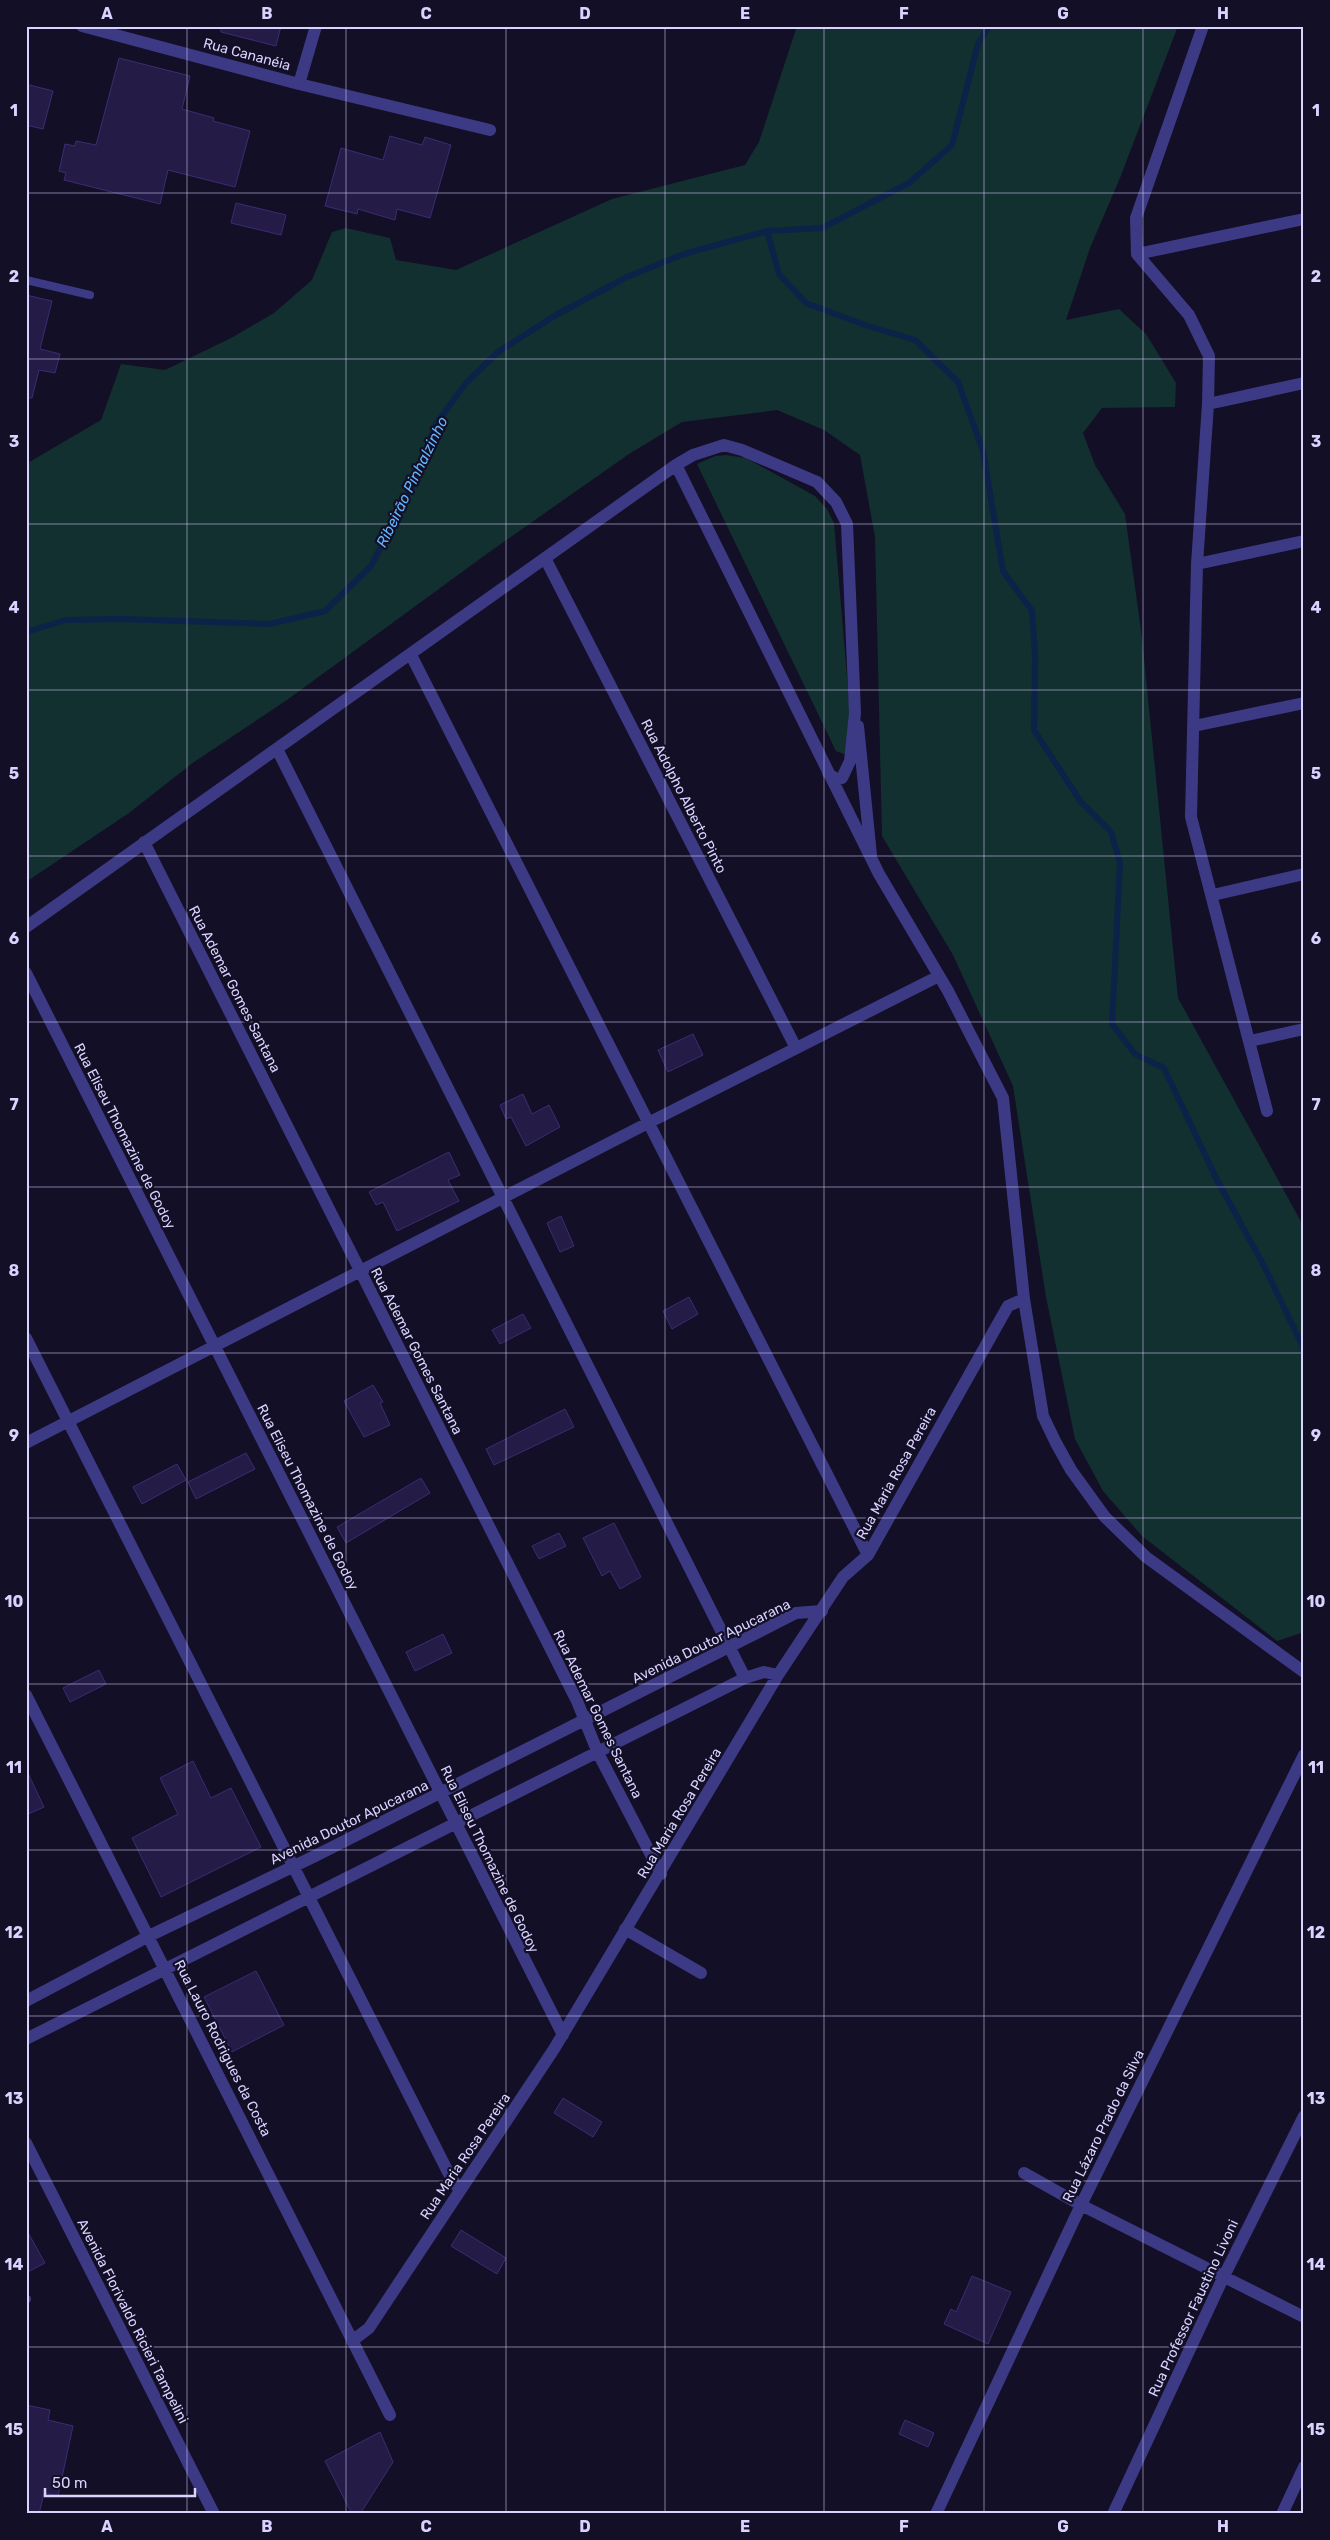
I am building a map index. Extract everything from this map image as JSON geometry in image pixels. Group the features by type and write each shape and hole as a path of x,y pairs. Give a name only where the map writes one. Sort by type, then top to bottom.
{"street":[{"name":"Rua Cananéia","path":"82,26 299,84 314,32"},
{"path":"1203,26 1136,218 1137,254 1189,315 1209,356 1208,404 1197,564 1194,726 1190,792 1191,817 1267,1111"},
{"path":"299,84 490,130"},
{"path":"1137,254 1304,219"},
{"path":"1208,404 1304,383"},
{"path":"26,927 676,465 693,455 724,445 817,482 836,502 847,524 855,713 862,756 872,860"},
{"path":"676,465 872,860 939,976 1003,1098 1024,1299 1043,1416 1071,1470 1106,1517 1146,1557 1304,1672"},
{"path":"1197,564 1304,541"},
{"name":"Rua Adolpho Alberto Pinto","path":"545,558 796,1048"},
{"path":"411,655 868,1555"},
{"path":"1194,726 1304,703"},
{"path":"828,773 836,779 842,778 847,768 855,713"},
{"path":"277,749 745,1678"},
{"name":"Rua Ademar Gomes Santana","path":"144,842 586,1720 598,1753 660,1874"},
{"path":"1212,895 1304,874"},
{"name":"Rua Eliseu Thomazine de Godoy","path":"26,973 441,1793 548,2010 563,2035"},
{"path":"26,1443 648,1123 939,976"},
{"path":"1250,1042 1304,1030"},
{"name":"Rua Maria Rosa Pereira","path":"352,2341 369,2328 563,2035 778,1675 843,1577 868,1555 1008,1306 1024,1299"},
{"path":"26,1338 448,2172 460,2191"},
{"name":"Avenida Doutor Apucarana","path":"26,2001 149,1936 441,1793 796,1613 822,1611"},
{"path":"26,2039 167,1970 745,1678 764,1672 778,1675"},
{"name":"Rua Lauro Rodrigues da Costa","path":"26,1696 167,1970 390,2415"},
{"name":"Rua Lázaro Prado da Silva","path":"936,2514 1081,2205 1304,1755"},
{"path":"625,1929 701,1973"},
{"name":"Rua Professor Faustino Livoni","path":"1113,2514 1223,2278 1304,2116"},
{"name":"Avenida Florivaldo Ricieri Tampelini","path":"26,2143 214,2514"},
{"path":"1024,2173 1081,2205 1304,2318"},
{"path":"1282,2514 1304,2467"}],"lane":[{"path":"26,280 90,295"}],"green space":[{"path":"797,26 1178,26 1120,178 1090,248 1066,320 1119,309 1146,334 1176,383 1175,407 1102,408 1083,433 1095,465 1125,514 1142,638 1178,998 1304,1227 1304,1632 1277,1641 1142,1536 1103,1491 1075,1439 1046,1297 1013,1086 953,955 882,836 875,537 860,455 824,430 777,410 682,422 629,454 488,553 287,700 194,762 129,813 26,882 26,464 101,420 121,364 165,370 231,338 274,313 312,280 332,232 346,228 390,238 396,260 456,270 612,199 745,165 759,142"},
{"path":"726,455 746,458 815,496 827,509 834,523 853,747 847,755 836,751 697,464 715,456"}],"building":[{"path":"221,26 281,26 276,46 221,32"},
{"path":"119,58 190,76 182,109 214,118 213,121 250,131 235,187 168,170 160,204 64,180 66,173 59,171 65,144 75,146 76,141 96,145"},
{"path":"26,84 53,91 43,129 26,125"},
{"path":"390,136 422,145 425,137 451,145 430,218 397,209 395,220 358,209 357,214 325,206 341,148 383,160"},
{"path":"236,203 286,215 281,235 231,223"},
{"path":"26,295 52,301 40,349 60,354 55,373 39,370 32,398 26,398"},
{"path":"693,1034 703,1055 668,1072 658,1050"},
{"path":"523,1094 532,1114 549,1105 560,1127 526,1146 511,1117 506,1119 500,1105"},
{"path":"449,1152 460,1175 448,1180 459,1201 397,1231 383,1202 376,1205 369,1192"},
{"path":"561,1216 574,1246 560,1252 547,1223"},
{"path":"689,1297 698,1314 672,1329 663,1311"},
{"path":"523,1314 531,1328 500,1344 492,1330"},
{"path":"373,1385 383,1402 380,1403 390,1425 364,1437 344,1401"},
{"path":"565,1409 574,1427 494,1465 486,1449"},
{"path":"246,1453 255,1469 196,1499 188,1482"},
{"path":"177,1464 186,1480 142,1504 133,1487"},
{"path":"421,1478 430,1493 346,1543 337,1527"},
{"path":"614,1523 641,1577 620,1589 610,1571 602,1576 583,1538"},
{"path":"559,1533 566,1546 539,1559 532,1546"},
{"path":"443,1634 452,1653 415,1671 406,1652"},
{"path":"99,1670 106,1684 70,1702 63,1688"},
{"path":"193,1761 211,1798 231,1788 261,1847 161,1897 132,1838 178,1814 160,1778"},
{"path":"26,1769 44,1807 26,1815"},
{"path":"256,1971 284,2025 232,2052 204,1997"},
{"path":"563,2098 602,2122 593,2137 554,2113"},
{"path":"26,2229 45,2263 26,2273"},
{"path":"461,2230 506,2258 497,2274 451,2246"},
{"path":"972,2276 1011,2292 988,2344 944,2324 951,2309 956,2312"},
{"path":"26,2405 50,2410 48,2420 73,2426 58,2496 44,2493 39,2514 26,2514"},
{"path":"905,2420 934,2433 928,2447 899,2434"},
{"path":"380,2432 393,2462 360,2514 352,2514 325,2461"}],"waterway":[{"name":"Ribeirão Pinhalzinho","path":"26,632 66,620 122,619 269,624 325,611 371,566 417,477 436,424 466,383 498,352 556,315 627,277 684,254 767,231 822,228 909,183 952,145 978,44 989,26"},
{"path":"767,231 779,274 806,303 865,325 915,340 958,382 983,451 1003,571 1032,611 1035,656 1034,730 1081,802 1111,832 1120,863 1112,1024 1135,1054 1164,1068 1217,1180 1264,1266 1304,1349"}]}
